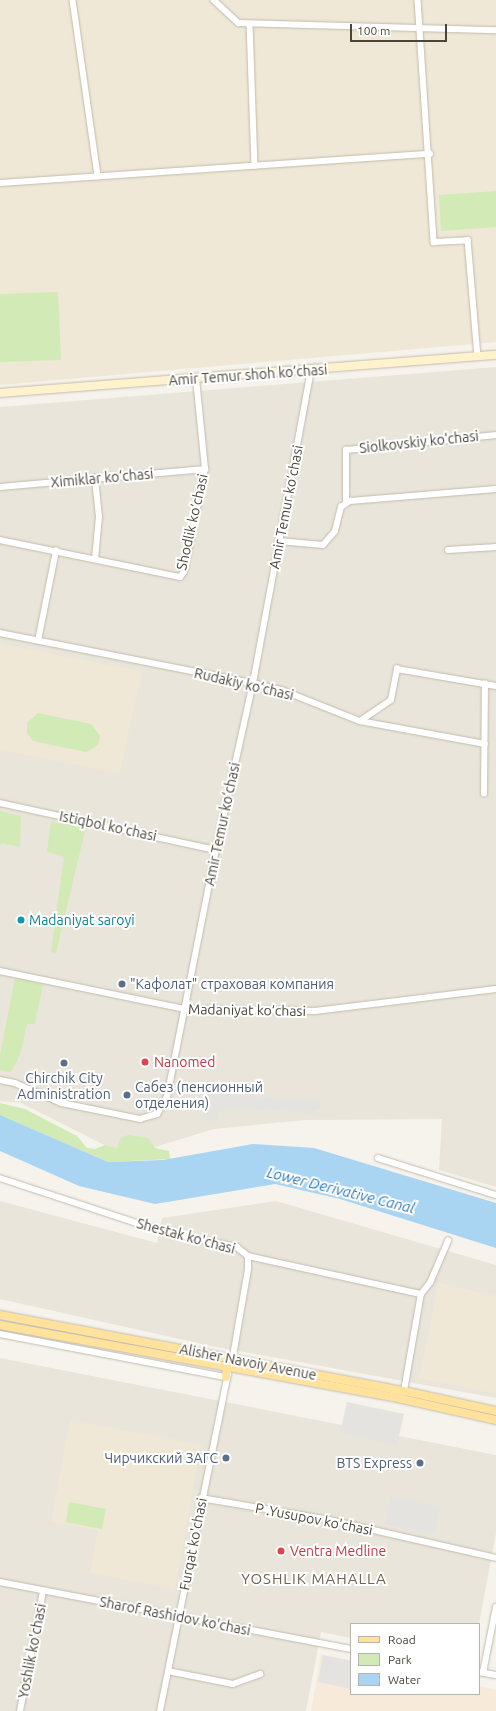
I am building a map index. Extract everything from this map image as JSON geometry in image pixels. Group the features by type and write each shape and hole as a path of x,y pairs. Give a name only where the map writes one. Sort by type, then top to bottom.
{"main road":[{"name":"Amir Temur shoh ko‘chasi","path":"0,393 311,371 496,355"},
{"name":"Alisher Navoiy Avenue","path":"0,1315 496,1420"},
{"name":"Alisher Navoiy Avenue","path":"0,1325 230,1364 404,1391 496,1411"},
{"path":"226,1377 230,1364"}],"street":[{"path":"73,0 98,176"},
{"path":"214,0 239,23 496,30"},
{"path":"418,0 430,154 434,242 468,240 478,356"},
{"path":"250,24 255,166"},
{"path":"0,183 430,154"},
{"name":"Amir Temur ko‘chasi","path":"0,1080 15,1083 62,1103 132,1118 157,1114 167,1097 216,850 253,683 311,371"},
{"name":"Shodlik ko‘chasi","path":"0,540 180,577 184,572 205,469 196,379"},
{"name":"Siolkovskiy ko‘chasi","path":"346,502 346,450 496,435"},
{"name":"Ximiklar ko‘chasi","path":"0,488 205,469"},
{"path":"95,559 99,517 96,478"},
{"path":"280,540 323,545 336,531 341,507 346,502 496,489"},
{"path":"448,550 496,547"},
{"path":"38,641 56,551"},
{"name":"Rudakiy ko‘chasi","path":"0,633 253,683 282,690 360,720 485,744"},
{"path":"360,720 391,700 397,669 496,686"},
{"path":"484,684 484,794"},
{"name":"Istiqbol ko‘chasi","path":"0,803 216,850"},
{"name":"Madaniyat ko‘chasi","path":"0,971 185,1009 315,1011 496,989"},
{"path":"378,1158 496,1194"},
{"name":"Shestak ko'chasi","path":"0,1178 137,1223 187,1237 237,1247 248,1256 421,1294"},
{"path":"404,1391 421,1294 430,1283 448,1241"},
{"path":"230,1364 248,1269 248,1256"},
{"name":"Alisher Navoiy Avenue","path":"0,1334 226,1377"},
{"name":"Furqat ko'chasi","path":"160,1711 226,1377"},
{"name":"P .Yusupov ko'chasi","path":"201,1498 325,1519 496,1558"},
{"name":"Sharof Rashidov ko'chasi","path":"0,1582 178,1618 350,1649"},
{"name":"Yoshlik ko'chasi","path":"20,1711 43,1591"},
{"path":"496,1607 481,1672 496,1675"},
{"path":"168,1671 233,1684 260,1674"}],"shaded area":[{"path":"0,0 496,0 496,342 0,385"},
{"path":"496,367 496,1187 439,1170 442,1119 306,1120 214,1129 126,1156 21,1103 0,1101 0,407"},
{"path":"0,644 142,671 120,773 0,750"},
{"path":"205,1092 307,1101 319,1099 320,1109 315,1109 314,1114 233,1107 219,1112 215,1123 204,1121"},
{"path":"0,1201 157,1243 162,1218 276,1201 496,1265 496,1398 211,1346 0,1299"},
{"path":"439,1283 496,1296 496,1394 419,1378"},
{"path":"0,1358 496,1455 496,1533 479,1623 350,1623 350,1638 321,1632 306,1711 0,1711"},
{"path":"347,1402 404,1414 397,1445 340,1433"},
{"path":"70,1420 201,1445 175,1589 90,1573 98,1531 51,1522"},
{"path":"391,1497 440,1507 435,1534 385,1525"},
{"path":"321,1654 350,1660 350,1695 480,1695 480,1686 496,1690 496,1711 311,1711"},
{"path":"323,1655 350,1661 350,1689 318,1682"}],"green space":[{"path":"496,191 496,227 441,231 439,195"},
{"path":"58,292 61,360 0,362 0,294"},
{"path":"38,713 91,724 100,736 98,745 86,752 33,741 27,733 27,723"},
{"path":"0,811 21,816 20,847 1,843 0,847"},
{"path":"65,819 83,824 86,827 56,953 51,952 64,857 47,852 51,821 58,823"},
{"path":"15,978 43,985 35,1024 27,1024 20,1055 11,1072 0,1070 0,1055"},
{"path":"0,1103 25,1109 77,1136 87,1148 95,1149 105,1145 117,1148 121,1138 128,1135 148,1138 155,1148 169,1151 170,1159 108,1162 0,1115"},
{"path":"69,1502 106,1509 102,1529 66,1522"}],"water":[{"name":"Lower Derivative Canal","path":"0,1115 108,1162 163,1160 253,1144 314,1148 496,1203 496,1248 340,1199 275,1184 155,1204 79,1186 0,1151"}],"place":[{"name":"Madaniyat saroyi","path":"21,920"},
{"name":"\"Кафолат\" страховая компания","path":"122,984"},
{"name":"Nanomed","path":"145,1062"},
{"name":"Chirchik City Administration","path":"64,1063"},
{"name":"Сабез (пенсионный отделения)","path":"127,1095"},
{"name":"Чирчикский ЗАГС","path":"226,1458"},
{"name":"BTS Express","path":"420,1463"},
{"name":"Ventra Medline","path":"281,1551"}],"district":[{"name":"YOSHLIK MAHALLA","path":"314,1579"}]}
